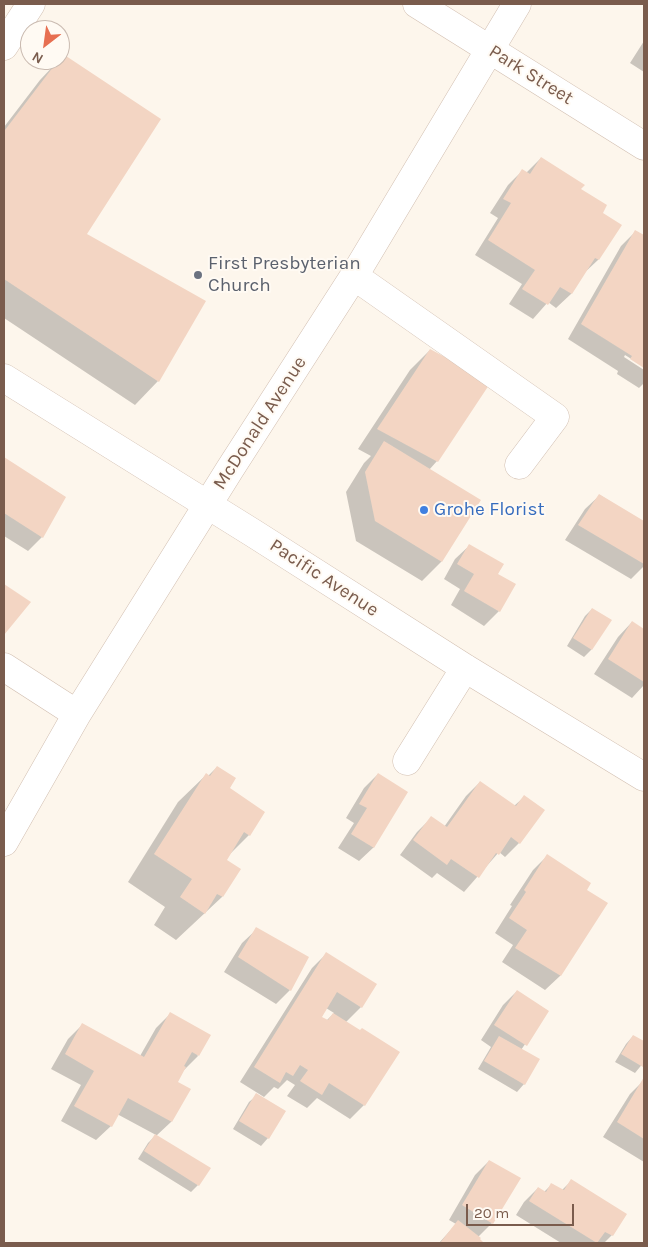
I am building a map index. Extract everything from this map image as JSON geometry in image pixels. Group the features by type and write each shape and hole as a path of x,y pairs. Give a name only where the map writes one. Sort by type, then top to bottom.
{"street":[{"path":"4,46 31,4"},
{"name":"Park Street","path":"417,4 644,146"},
{"name":"McDonald Avenue","path":"4,842 77,714 354,276 517,4"},
{"path":"354,276 555,417 520,465"},
{"name":"Pacific Avenue","path":"4,378 465,668 644,777"},
{"path":"4,666 77,714"},
{"path":"407,761 465,668"}],"building":[{"path":"70,59 161,119 87,234 206,301 159,382 4,279 5,130 51,70 70,70"},
{"path":"541,157 585,185 581,189 607,205 603,213 622,225 599,260 595,258 572,294 560,287 548,305 522,289 535,270 488,240 511,203 503,199 522,169 530,174"},
{"path":"635,230 644,235 644,368 630,359 632,356 581,324"},
{"path":"430,349 491,382 438,462 377,429"},
{"name":"Grohe Florist","path":"384,441 481,500 442,562 375,521 365,472"},
{"path":"4,457 66,497 43,538 4,513"},
{"path":"599,494 644,521 644,564 578,525"},
{"path":"469,544 504,564 498,574 516,584 500,612 464,591 474,574 457,564"},
{"path":"4,584 31,602 4,635"},
{"path":"592,608 612,620 592,650 573,638"},
{"path":"632,621 644,629 644,682 608,659"},
{"path":"217,766 236,778 230,788 265,812 250,836 244,832 227,860 241,869 223,897 217,894 205,914 180,897 192,879 154,854 206,773 210,776"},
{"path":"378,773 408,792 374,848 351,834 367,808 359,804"},
{"path":"480,781 516,806 524,795 545,810 520,844 511,837 499,855 496,853 479,878 451,859 447,865 413,840 431,816 447,827"},
{"path":"547,854 591,883 587,890 608,903 561,976 515,948 527,930 509,918"},
{"path":"256,927 309,957 291,991 238,957"},
{"path":"326,952 377,984 362,1008 337,992 322,1017 328,1020 333,1013 360,1030 362,1028 400,1052 365,1106 329,1083 322,1095 300,1081 308,1070 300,1065 293,1076 286,1072 280,1083 254,1067"},
{"path":"517,990 549,1011 527,1046 494,1025"},
{"path":"170,1012 211,1035 199,1056 192,1052 184,1066 186,1067 178,1082 191,1089 172,1122 128,1098 112,1127 74,1106 94,1071 65,1054 82,1023 144,1057"},
{"path":"633,1035 644,1041 643,1067 621,1054"},
{"path":"499,1036 540,1059 525,1085 484,1061"},
{"path":"644,1077 644,1139 617,1122"},
{"path":"256,1093 286,1111 269,1139 239,1121"},
{"path":"155,1134 211,1168 199,1186 144,1151"},
{"path":"489,1160 521,1178 493,1224 462,1205"},
{"path":"571,1179 627,1214 613,1236 605,1232 597,1243 529,1201 538,1187 546,1192 551,1183 564,1190"},
{"path":"458,1220 481,1238 484,1243 440,1243"}],"place":[{"name":"First Presbyterian Church","path":"198,275"},
{"name":"Grohe Florist","path":"424,510"}]}
